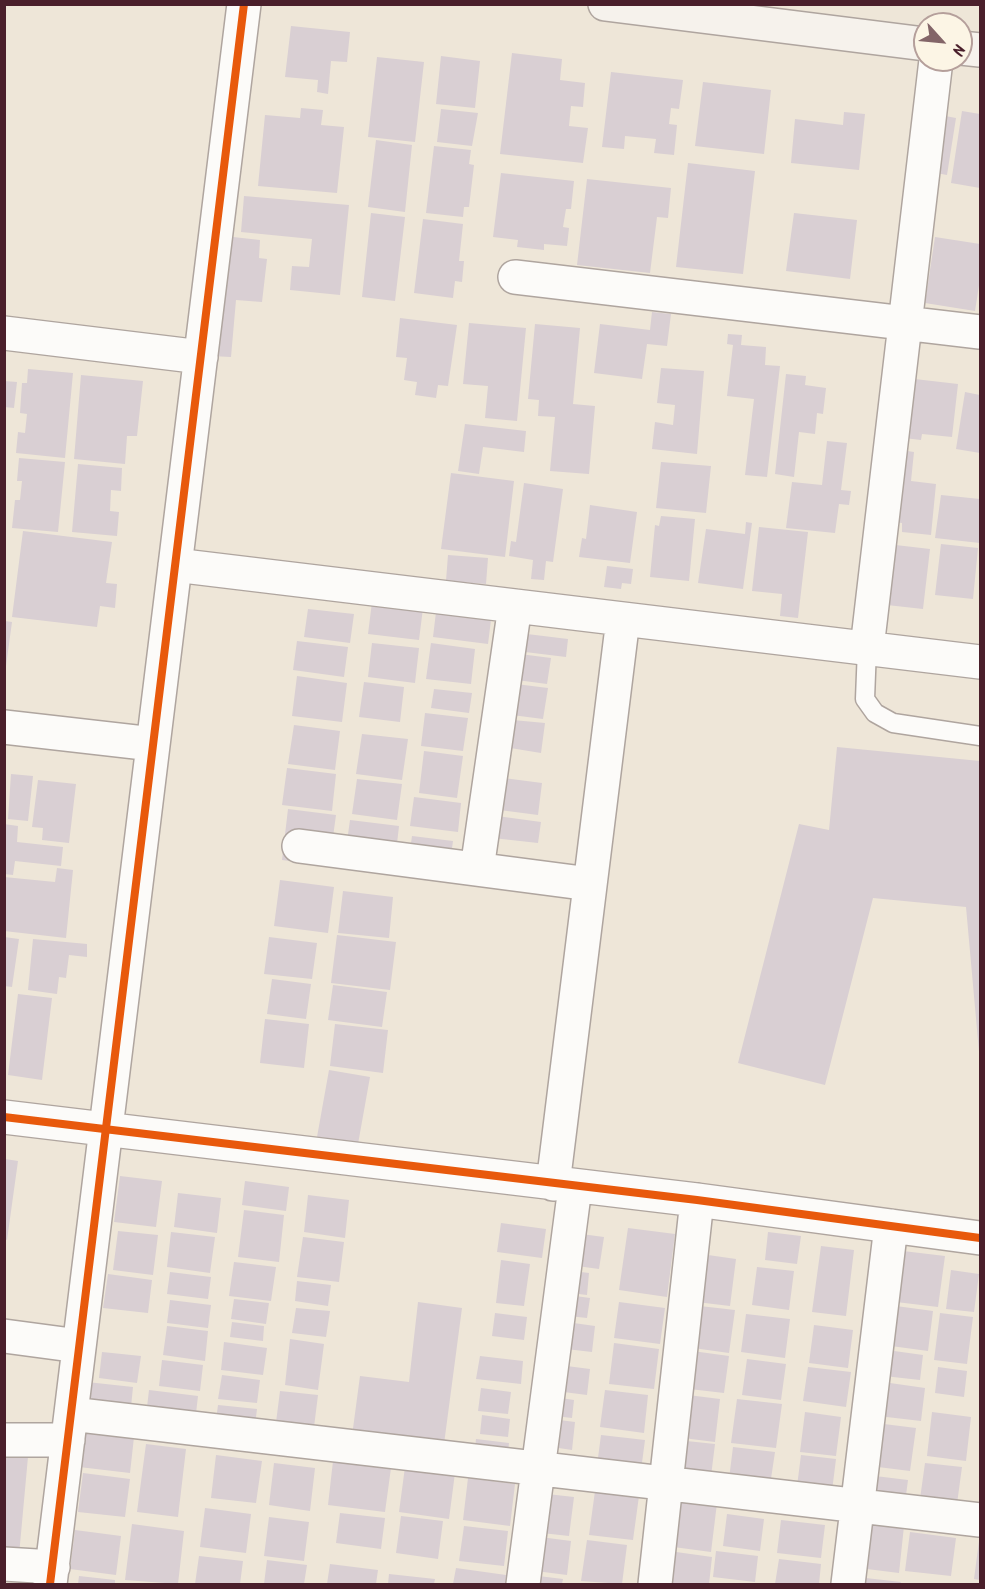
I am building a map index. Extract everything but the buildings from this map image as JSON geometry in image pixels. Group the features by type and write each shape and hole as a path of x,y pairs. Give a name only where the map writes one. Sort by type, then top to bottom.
{"street":[{"path":"4,1564 52,1576 244,4"},
{"path":"605,4 913,42"},
{"path":"867,648 935,72"},
{"path":"515,277 981,332"},
{"path":"4,333 201,357"},
{"path":"175,565 981,662"},
{"path":"477,869 515,606"},
{"path":"523,1584 538,1469 590,884 623,619"},
{"path":"4,727 153,744"},
{"path":"299,846 590,884"},
{"path":"4,1118 106,1128 564,1186 697,1200 981,1238"},
{"path":"655,1584 697,1200"},
{"path":"848,1584 891,1226"},
{"path":"4,1336 79,1346"},
{"path":"4,1440 69,1427 538,1469 981,1520"}],"lane":[{"path":"867,648 865,699 875,713 893,723 981,736"}],"cycle path":[{"path":"50,1584 244,4"},
{"path":"4,1117 697,1200 980,1238"}]}
